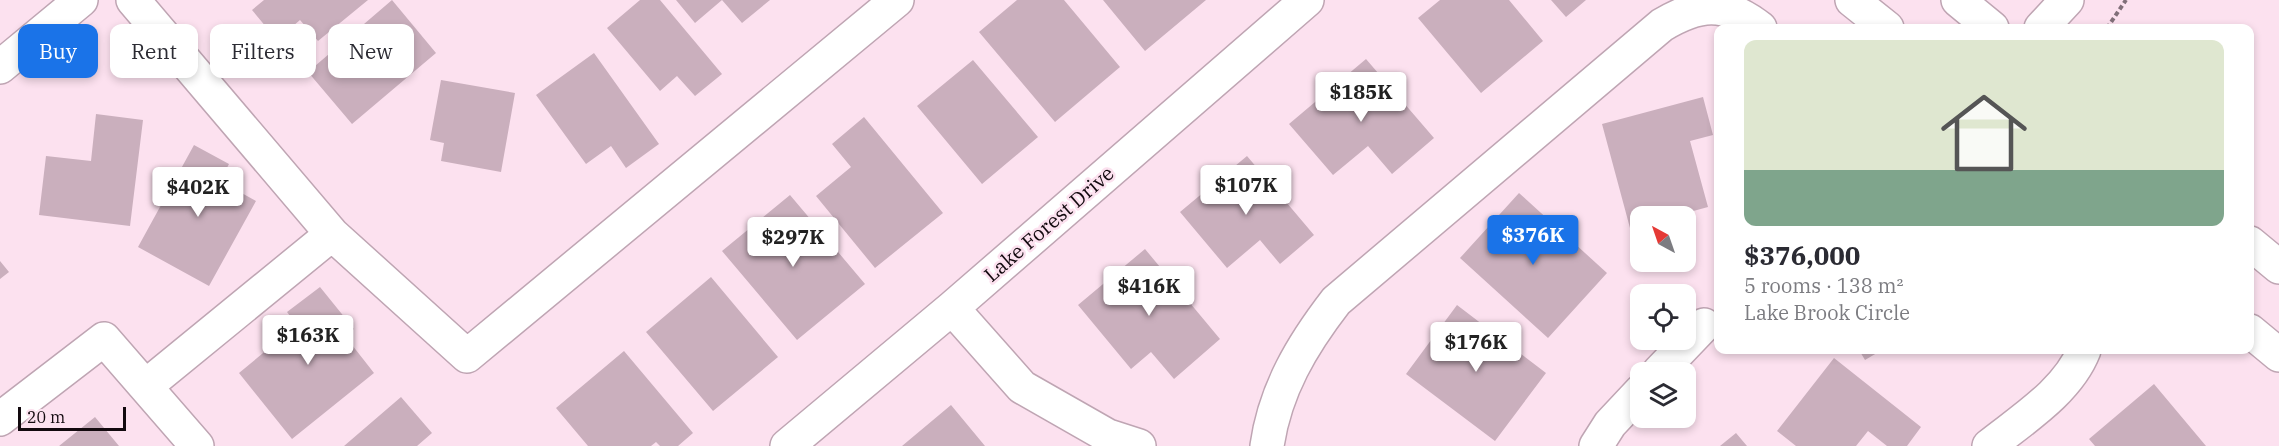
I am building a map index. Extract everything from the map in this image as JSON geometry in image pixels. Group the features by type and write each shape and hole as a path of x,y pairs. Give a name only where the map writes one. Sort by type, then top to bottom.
{"street":[{"path":"0,68 81,0"},
{"path":"133,0 332,234 467,356 897,0"},
{"name":"Lake Forest Drive","path":"788,446 952,308 1307,0"},
{"path":"1852,0 1882,24"},
{"path":"1958,0 1987,24"},
{"path":"2045,24 2067,0"},
{"path":"1268,446 1271,416 1290,371 1307,338 1336,301 1662,25 1687,10 1707,6 1731,12 1755,24"},
{"path":"146,387 332,234"},
{"path":"2254,246 2279,267"},
{"path":"952,308 1022,387 1108,436 1139,446"},
{"path":"1669,362 1704,325"},
{"path":"2254,334 2279,355"},
{"path":"0,419 104,339 197,446"},
{"path":"1989,446 2049,398 2078,366 2082,354"},
{"path":"1596,446 1610,424 1630,403"}],"path":[{"path":"2110,24 2126,0"}],"building":[{"path":"264,0 368,0 339,24 328,24 328,33 318,41 316,24 303,24 300,20 295,24 264,24 252,10"},
{"path":"392,0 412,24 364,24"},
{"path":"640,0 660,0 722,74 695,96 677,76 660,91 607,28"},
{"path":"676,0 722,0 695,23"},
{"path":"722,0 770,0 742,23"},
{"path":"1017,0 1064,0 1120,67 1055,122 979,32"},
{"path":"1103,0 1206,0 1145,51"},
{"path":"1440,0 1509,0 1543,41 1481,93 1418,18"},
{"path":"1551,0 1586,0 1566,17"},
{"path":"414,26 436,53 414,72"},
{"path":"594,53 659,144 626,168 611,146 586,164 536,95"},
{"path":"328,55 328,78 406,78 352,124 313,78 316,78 316,65"},
{"path":"1366,59 1434,138 1392,174 1368,146 1333,175 1289,124"},
{"path":"973,60 1038,137 982,184 917,106"},
{"path":"441,80 515,93 501,172 441,161 444,143 430,140"},
{"path":"1703,97 1713,135 1690,141 1708,207 1696,210 1696,206 1630,206 1630,228 1602,124"},
{"path":"96,114 143,120 130,226 39,215 46,156 91,161"},
{"path":"864,117 943,213 875,268 816,196 851,167 832,144"},
{"path":"194,145 229,164 220,181 256,201 209,286 138,247"},
{"path":"1247,156 1314,235 1280,264 1260,240 1227,268 1180,212"},
{"path":"1519,193 1607,273 1548,338 1460,258"},
{"path":"790,195 865,284 797,340 722,251"},
{"path":"1145,249 1220,339 1174,379 1151,352 1131,369 1078,305"},
{"path":"0,261 9,272 0,279"},
{"path":"711,277 778,357 713,411 646,332"},
{"path":"320,287 354,329 345,336 374,373 292,439 239,373 297,325 287,312"},
{"path":"1457,305 1546,373 1495,441 1406,374"},
{"path":"624,351 693,433 678,446 660,446 656,442 651,446 588,446 556,408"},
{"path":"1861,354 1875,354 1865,360"},
{"path":"1834,358 1921,427 1907,446 1887,446 1868,431 1856,446 1796,446 1777,431"},
{"path":"2154,384 2206,446 2095,446 2089,439"},
{"path":"401,397 432,433 417,446 344,446"},
{"path":"951,405 985,446 902,446"},
{"path":"95,417 119,446 59,446"},
{"path":"1736,433 1747,446 1720,446"}]}
